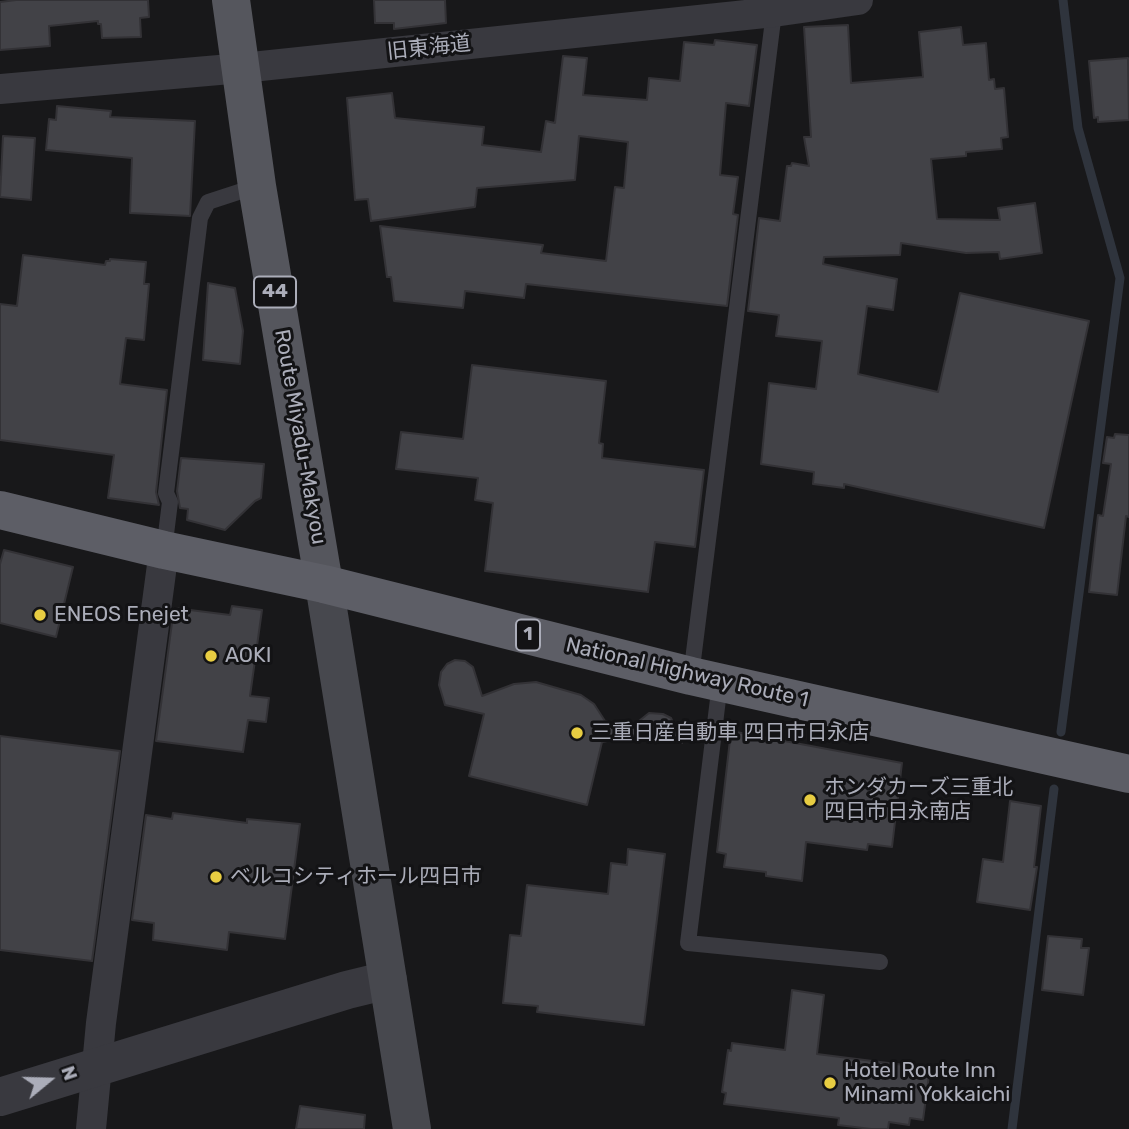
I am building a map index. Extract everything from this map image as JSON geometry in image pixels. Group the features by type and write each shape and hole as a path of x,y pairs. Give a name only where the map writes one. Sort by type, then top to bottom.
{"highway":[{"name":"National Highway Route 1","path":"0,510 164,550 324,584 705,679 1129,774"}],"main road":[{"name":"Route Miyadu-Makyou","path":"231,0 257,186 324,584"},
{"path":"324,584 412,1129"}],"street":[{"name":"旧東海道","path":"0,89 242,68 772,6 858,0"},
{"path":"91,1129 101,1023 164,550"},
{"path":"0,1097 347,990 388,980"}],"lane":[{"path":"772,6 705,679 688,943 880,962"},
{"path":"164,550 170,502 166,493 200,218 208,202 257,186"}],"building":[{"path":"148,0 149,17 140,18 141,37 102,38 101,24 98,24 98,21 49,26 50,46 0,50 0,2"},
{"path":"374,0 445,0 446,23 394,29 394,23 375,23"},
{"path":"848,25 851,83 923,77 919,32 961,27 963,45 986,43 989,80 994,79 995,89 1004,88 1008,137 1001,138 1002,149 931,159 937,219 1000,220 998,208 1035,203 1042,253 1000,259 999,252 966,253 901,243 900,255 824,257 823,264 897,279 893,310 867,306 858,374 938,392 960,293 1089,321 1044,528 844,484 844,488 813,484 814,472 761,464 769,383 816,389 822,341 776,336 779,315 748,311 759,218 780,221 787,166 792,163 809,166 804,137 811,137 804,27"},
{"path":"715,40 757,45 749,106 726,103 720,175 738,177 733,214 738,215 727,306 526,284 524,298 465,291 463,308 394,301 391,277 387,277 380,226 543,245 541,253 606,261 615,187 624,188 628,142 579,136 575,180 477,188 475,207 371,221 368,199 355,200 347,98 392,93 395,118 484,127 482,145 541,152 546,121 555,123 563,56 587,58 583,95 647,100 649,78 680,81 684,42 714,45"},
{"path":"1128,58 1129,120 1098,122 1098,117 1094,118 1089,61"},
{"path":"57,106 111,111 110,117 195,121 190,216 130,213 132,158 46,150 49,119 56,120"},
{"path":"3,136 35,138 31,200 0,197"},
{"path":"23,255 105,265 110,259 146,262 144,284 149,284 144,340 126,338 120,384 167,390 156,492 159,505 108,498 114,455 0,440 0,304 17,306"},
{"path":"208,283 235,288 243,331 240,364 203,360"},
{"path":"472,365 606,381 599,443 603,444 602,458 704,470 695,547 655,542 648,592 485,571 493,503 475,500 478,478 396,469 401,432 463,439"},
{"path":"1115,434 1129,435 1129,517 1126,516 1117,595 1089,592 1098,515 1103,516 1111,464 1103,463 1107,437 1114,438"},
{"path":"181,458 264,464 261,498 225,530 187,520 188,509 180,508 177,491"},
{"path":"4,550 73,567 56,637 0,623 0,564"},
{"name":"AOKI","path":"232,606 262,610 250,696 269,698 266,722 248,720 243,752 156,741 174,608 230,615"},
{"name":"三重日産自動車 四日市日永店","path":"455,660 465,661 473,667 482,696 514,684 536,682 581,695 594,704 605,721 629,729 649,713 663,714 671,718 682,743 644,734 602,742 587,805 469,776 484,714 445,705 439,685 441,672 447,664"},
{"name":"ホンダカーズ三重北 四日市日永南店","path":"731,731 902,763 892,847 868,844 867,850 806,842 802,881 766,876 766,872 724,867 726,854 717,852"},
{"path":"0,736 120,751 92,961 0,950"},
{"path":"1010,801 1041,806 1034,867 1037,867 1030,910 977,902 983,859 1003,862"},
{"name":"ベルコシティホール四日市","path":"173,813 247,823 247,819 300,824 285,939 229,932 227,950 153,940 154,923 132,920 146,815 172,819"},
{"path":"628,849 665,854 644,1025 537,1012 538,1006 503,1003 510,935 521,936 527,885 608,894 611,863 627,865"},
{"path":"1048,936 1082,939 1081,948 1089,948 1083,995 1042,990"},
{"name":"Hotel Route Inn Minami Yokkaichi","path":"792,990 824,995 817,1054 928,1068 923,1120 910,1118 909,1125 889,1122 888,1129 871,1129 838,1125 839,1118 724,1104 726,1093 722,1092 728,1050 731,1051 732,1043 785,1050"},
{"path":"300,1106 365,1115 364,1129 296,1129"}],"waterway":[{"path":"1061,732 1120,278 1078,128 1063,0"},
{"path":"1012,1129 1054,789"}],"place":[{"name":"ENEOS Enejet","path":"40,615"},
{"name":"AOKI","path":"211,656"},
{"name":"三重日産自動車 四日市日永店","path":"577,733"},
{"name":"ホンダカーズ三重北 四日市日永南店","path":"810,800"},
{"name":"ベルコシティホール四日市","path":"216,877"},
{"name":"Hotel Route Inn Minami Yokkaichi","path":"830,1083"}]}
